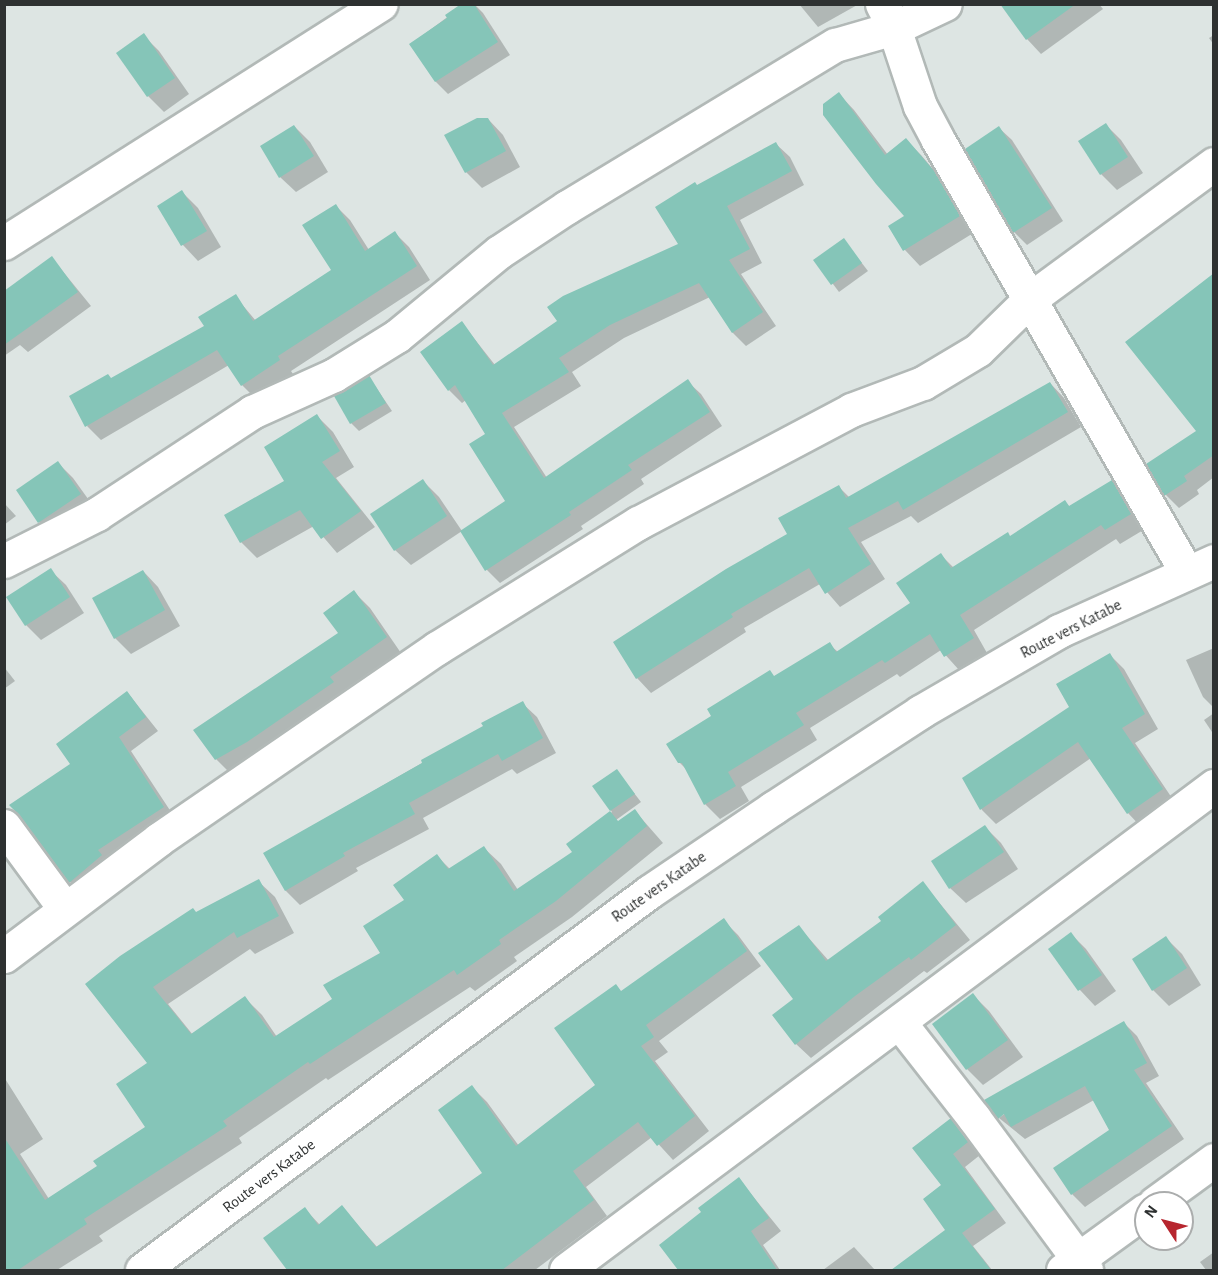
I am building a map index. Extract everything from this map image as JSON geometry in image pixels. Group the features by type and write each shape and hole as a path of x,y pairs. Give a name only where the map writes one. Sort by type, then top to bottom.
{"street":[{"path":"4,243 381,4"},
{"path":"4,561 97,514 252,412 334,375 397,336 499,252 567,207 835,45 888,16 945,4"},
{"path":"888,16 920,106 1030,299 1200,567"},
{"path":"4,956 159,839 437,648 638,523 851,410 923,383 988,343 1030,299 1214,164"},
{"name":"Route vers Katabe","path":"142,1270 649,892 773,808 920,712 1059,631 1200,567"},
{"path":"566,1270 1214,786"},
{"path":"4,826 65,909"},
{"path":"899,1022 974,1118 1076,1267 1134,1220"},
{"path":"1171,1191 1214,1160"}],"building":[{"path":"461,4 474,4 498,42 435,82 409,44 447,18 445,15"},
{"path":"1000,4 1076,4 1026,40"},
{"path":"144,33 175,78 147,97 116,53"},
{"path":"839,92 885,155 906,138 934,171 960,216 903,251 888,226 904,216 876,184 823,115 823,104"},
{"path":"477,118 488,118 506,151 465,173 444,135"},
{"path":"1106,123 1128,157 1100,175 1078,141"},
{"path":"294,125 314,156 279,178 260,146"},
{"path":"999,126 1052,208 1013,233 965,149"},
{"path":"776,142 792,171 727,206 750,249 729,260 763,312 732,333 699,283 610,325 559,358 569,372 502,413 544,478 688,379 710,412 628,465 632,470 569,512 571,515 485,571 460,531 505,501 469,444 485,434 455,385 448,391 420,352 462,321 493,365 557,321 547,307 563,296 678,244 655,207 695,182 697,185"},
{"path":"182,190 207,231 181,246 157,206"},
{"path":"336,204 365,251 395,231 417,266 278,356 280,360 241,386 217,350 85,427 69,396 108,374 111,378 204,326 198,317 236,294 253,321 331,270 302,225"},
{"path":"844,238 862,263 831,285 813,260"},
{"path":"52,256 78,292 4,345 4,291"},
{"path":"1214,273 1214,455 1184,476 1187,481 1164,496 1146,464 1196,431 1125,342"},
{"path":"369,375 386,403 350,424 334,396"},
{"path":"1050,382 1068,412 903,510 898,501 848,528 871,564 825,594 809,568 731,614 733,617 636,679 613,642 726,569 787,534 778,518 839,485 846,498"},
{"path":"317,414 340,451 322,462 361,511 321,539 300,510 240,543 224,515 284,481 264,447"},
{"path":"58,461 81,494 38,523 16,490"},
{"path":"423,479 447,516 394,551 370,514"},
{"path":"1112,480 1131,514 1105,530 1101,525 960,615 974,638 944,657 930,634 885,663 882,660 796,713 804,725 728,772 736,786 704,805 682,763 678,763 666,744 711,716 707,709 770,670 774,676 830,642 836,652 910,603 896,583 941,553 951,568 1008,532 1010,536 1065,500 1069,506"},
{"path":"51,568 70,597 25,626 6,597"},
{"path":"143,570 165,610 114,639 92,598"},
{"path":"354,590 387,637 330,677 334,682 247,742 215,760 193,730 338,633 323,613"},
{"path":"1110,653 1145,714 1122,728 1163,789 1127,814 1078,742 980,810 962,778 1069,707 1056,684"},
{"path":"127,691 146,717 119,737 164,807 98,850 102,855 69,883 19,815 9,805 70,764 56,744"},
{"path":"523,701 543,738 502,761 498,754 409,803 415,814 343,853 345,856 285,891 263,853 422,763 421,760 483,726 481,723"},
{"path":"617,769 635,794 610,811 592,786"},
{"path":"635,809 647,826 556,901 499,940 501,944 457,975 454,970 310,1064 308,1062 223,1121 227,1126 84,1219 87,1224 18,1270 4,1270 4,1137 45,1200 97,1166 93,1161 145,1127 116,1084 147,1063 85,984 120,956 193,908 196,912 259,879 279,916 237,938 234,932 153,987 191,1034 245,996 274,1037 332,999 323,985 380,953 363,926 404,900 393,885 437,854 448,869 484,846 514,891 572,852 566,844 610,811 618,821"},
{"path":"985,825 1004,852 949,889 931,861"},
{"path":"923,881 956,925 911,960 909,957 855,996 795,1045 772,1015 793,999 758,953 799,925 826,961 881,921 878,917"},
{"path":"724,918 747,951 646,1025 654,1037 641,1046 695,1116 657,1146 638,1122 573,1171 594,1200 502,1270 287,1270 263,1238 305,1207 318,1225 342,1205 376,1247 482,1173 438,1110 472,1085 516,1146 595,1085 554,1028 616,984 621,991"},
{"path":"1071,932 1102,975 1078,991 1048,949"},
{"path":"1166,936 1187,968 1152,991 1132,959"},
{"path":"973,993 1008,1040 966,1070 932,1024"},
{"path":"1124,1021 1147,1063 1134,1070 1172,1126 1071,1195 1053,1168 1109,1130 1085,1086 1011,1127 1004,1114 998,1119 984,1100"},
{"path":"951,1118 968,1142 953,1154 995,1209 962,1233 991,1270 891,1270 945,1230 923,1199 941,1185 912,1148"},
{"path":"739,1177 769,1218 751,1231 777,1270 678,1270 659,1245 701,1212 698,1208"}]}
